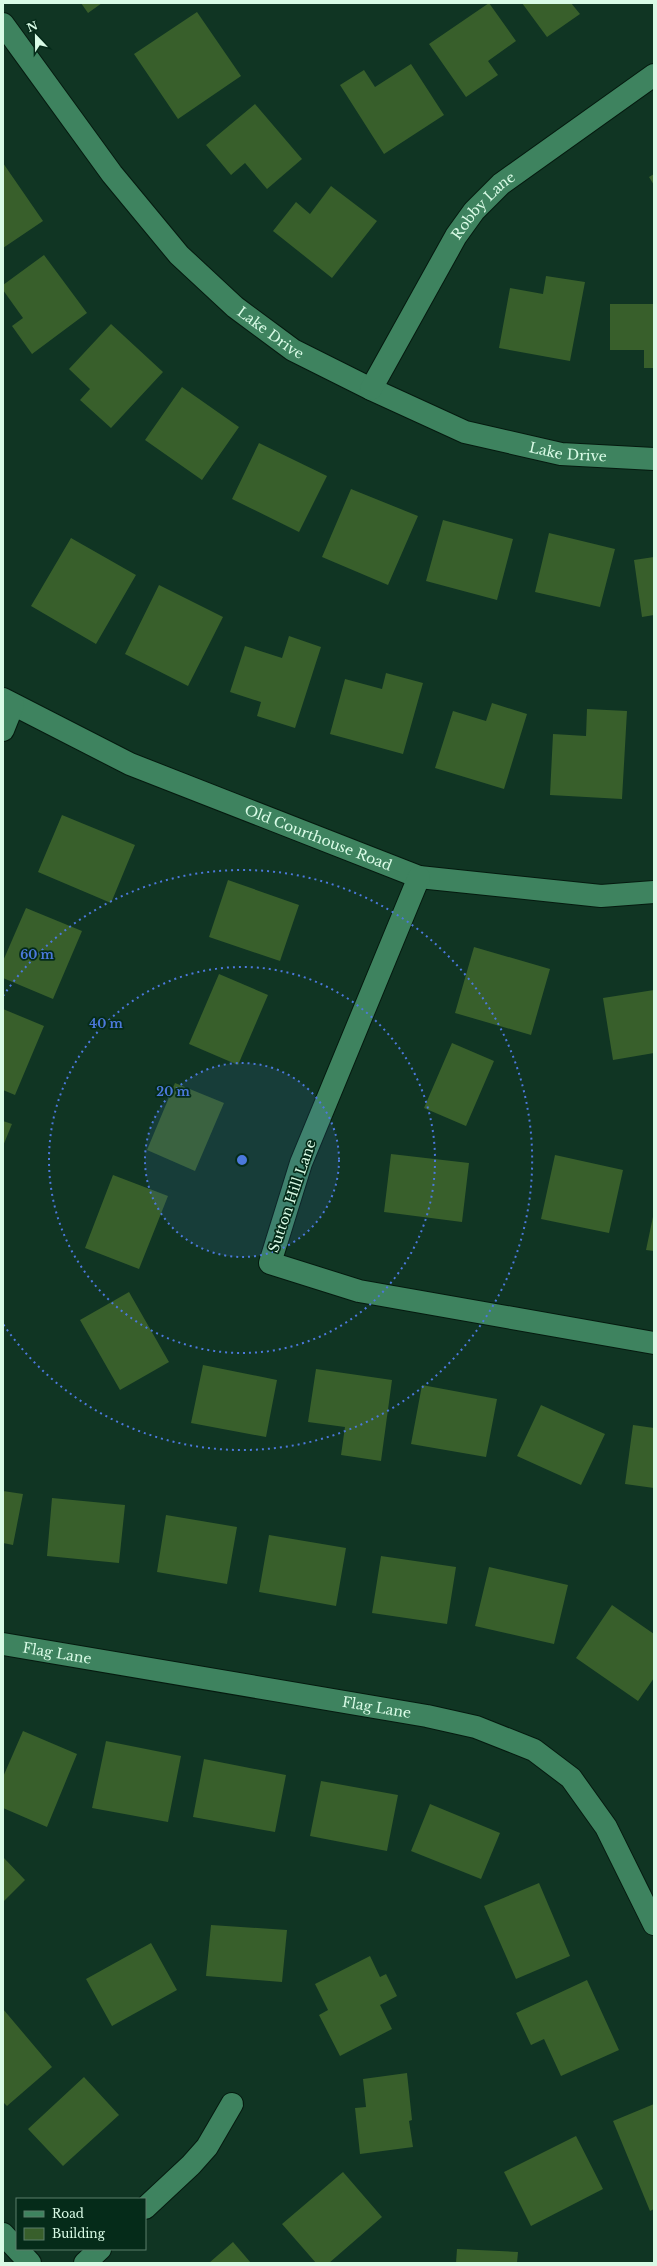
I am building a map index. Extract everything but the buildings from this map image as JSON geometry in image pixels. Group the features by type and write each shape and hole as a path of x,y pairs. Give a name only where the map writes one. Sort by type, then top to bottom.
{"street":[{"name":"Lake Drive","path":"3,24 112,174 179,255 234,307 293,350 371,389 465,432 561,454 654,459"},
{"name":"Robby Lane","path":"371,389 456,236 474,212 501,184 654,75"},
{"path":"3,730 8,702"},
{"name":"Old Courthouse Road","path":"8,702 130,764 419,877 601,896 654,892"},
{"name":"Sutton Hill Lane","path":"419,877 301,1163 270,1263 358,1291 654,1343"},
{"name":"Flag Lane","path":"3,1644 427,1716 476,1727 534,1750 571,1778 606,1827 654,1924"},
{"path":"146,2207 191,2165 207,2147 232,2104"},
{"path":"3,2234 16,2248"},
{"path":"18,2250 30,2263"},
{"path":"85,2263 99,2250"}]}
